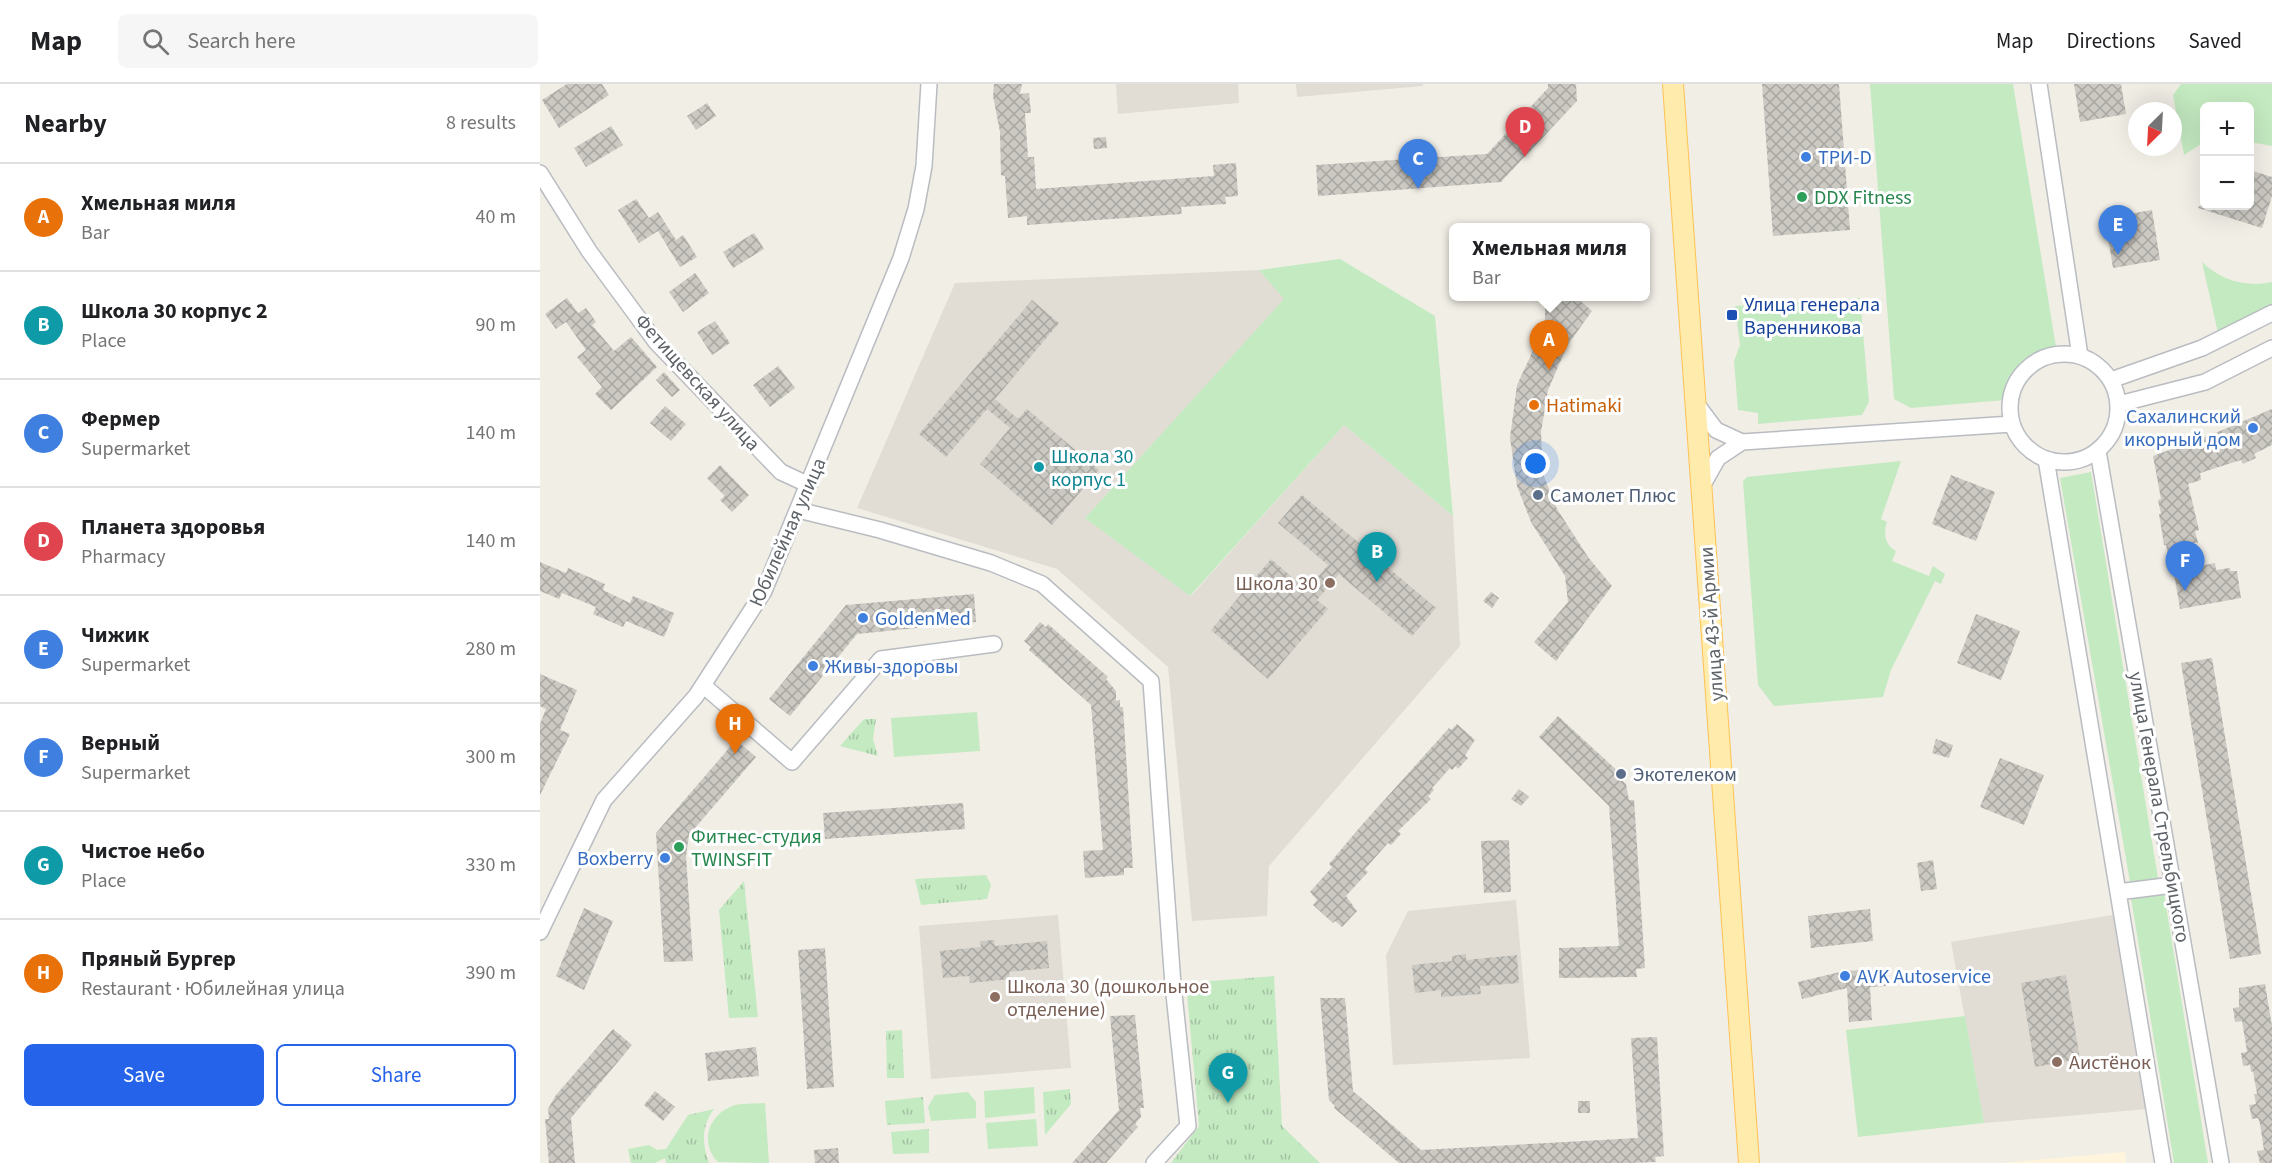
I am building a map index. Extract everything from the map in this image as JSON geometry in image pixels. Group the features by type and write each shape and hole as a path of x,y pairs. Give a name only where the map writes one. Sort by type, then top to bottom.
{"main road":[{"name":"улица 43-й Армии","path":"1673,84 1749,1163"}],"street":[{"name":"Юбилейная улица","path":"540,932 604,800 704,686 764,591 901,258 916,209 924,166 928,84"},
{"path":"2039,84 2080,356"},
{"name":"Фетищевская улица","path":"540,174 589,251 656,342 781,472 809,485"},
{"path":"2111,380 2202,348 2272,314"},
{"path":"2119,404 2205,382 2272,348"},
{"path":"2064,354 2080,356 2092,361 2111,380 2119,404 2117,422 2110,438 2098,451 2074,462 2046,459 2031,451 2020,439 2012,424 2010,407 2013,391 2026,370 2047,356 2064,354"},
{"path":"1695,402 1716,430 1742,442 2012,424"},
{"path":"1701,488 1718,458 1742,442"},
{"name":"улица Генерала Стрельбицкого","path":"2098,451 2221,1163"},
{"path":"2046,459 2163,1163"},
{"path":"798,510 902,536 992,564 1042,584 1151,681 1173,977 1188,1126 1154,1163"},
{"path":"704,686 792,762 881,659 994,644"},
{"path":"2118,892 2173,885"}],"shaded area":[{"path":"1116,84 1238,84 1239,103 1118,114"},
{"path":"1296,84 1423,84 1423,86 1297,97"},
{"name":"Школа 30","path":"1259,270 1285,299 1085,518 1191,596 1344,425 1453,516 1460,646 1269,866 1267,916 1192,921 1168,667 1057,569 857,508 955,283"},
{"path":"1516,900 1530,1058 1393,1065 1386,955 1408,911"},
{"name":"Аистёнок","path":"2118,914 2148,1109 1984,1123 1951,942"},
{"name":"Школа 30 (дошкольное отделение)","path":"1058,915 1071,1068 931,1079 919,926"},
{"path":"2125,1152 2126,1163 2001,1163"}],"green space":[{"path":"1870,84 2013,84 2056,347 2029,360 2016,372 2005,400 1911,408 1894,399"},
{"path":"2181,84 2272,84 2272,146 2254,143 2254,102 2200,102 2200,145 2184,155 2182,102 2174,102 2173,95"},
{"path":"1340,259 1435,316 1453,516 1344,425 1190,596 1085,518 1284,299 1259,270"},
{"path":"2202,262 2217,274 2234,281 2253,284 2272,282 2272,305 2218,333"},
{"path":"1860,298 1869,402 1862,415 1758,424 1758,413 1738,410 1734,361 1740,345 1735,306"},
{"path":"1901,461 1881,519 1887,522 1885,535 1887,542 1896,551 1892,561 1929,576 1933,566 1945,574 1941,584 1935,581 1891,670 1883,697 1774,706 1758,685 1743,481 1747,477"},
{"path":"2091,472 2158,878 2130,882 2060,478"},
{"path":"977,712 980,751 894,757 891,718"},
{"path":"864,719 876,719 873,739 878,756 840,746"},
{"path":"986,875 991,885 987,899 921,905 915,879"},
{"path":"744,881 758,1017 729,1018 719,910"},
{"path":"2164,893 2208,1163 2174,1163 2131,898"},
{"path":"1274,976 1282,1126 1320,1163 1171,1163 1199,1126 1186,983"},
{"path":"1965,1016 1984,1123 1858,1137 1846,1030"},
{"path":"902,1030 904,1078 887,1078 886,1031"},
{"path":"1034,1087 1035,1113 985,1118 984,1091"},
{"path":"1070,1089 1071,1104 1045,1135 1043,1092"},
{"path":"968,1092 976,1102 976,1118 931,1121 928,1107 935,1095"},
{"path":"923,1097 925,1123 887,1125 885,1101"},
{"path":"765,1103 769,1163 718,1162 712,1155 708,1139 712,1123 717,1116 732,1106"},
{"path":"714,1109 707,1122 704,1135 709,1163 666,1163 665,1158 655,1163 631,1163 628,1149 649,1145 657,1150 666,1149 688,1115"},
{"path":"1036,1119 1038,1146 988,1149 986,1123"},
{"path":"929,1129 929,1153 893,1154 891,1132"}],"building":[{"path":"567,84 602,84 609,95 559,128 542,100"},
{"path":"994,84 1022,84 1020,94 1029,93 1031,113 1025,113 1028,157 1034,157 1036,189 1214,176 1213,165 1236,163 1238,196 1225,197 1226,204 1181,207 1182,214 1027,225 1027,216 1008,218 1005,176 1001,175 1000,132 993,96"},
{"path":"1548,84 1576,84 1577,101 1501,182 1318,196 1316,165 1487,154 1548,88"},
{"name":"ТРИ-D","path":"1762,84 1839,84 1850,230 1773,236"},
{"path":"2074,84 2121,84 2126,114 2080,122"},
{"path":"707,103 716,116 696,130 687,116"},
{"path":"611,126 623,145 586,167 574,148"},
{"path":"1106,137 1107,148 1094,149 1093,138"},
{"path":"2254,171 2272,177 2272,196 2262,228 2204,210 2254,210"},
{"path":"636,199 649,218 658,212 676,240 683,235 697,257 680,267 658,231 639,243 618,210"},
{"path":"2152,210 2160,260 2113,268 2105,218"},
{"path":"754,233 764,249 733,268 723,252"},
{"path":"695,273 709,293 683,312 669,292"},
{"path":"567,298 578,313 586,308 596,322 592,325 614,351 631,337 657,367 611,410 595,394 602,387 577,357 586,350 566,322 556,329 545,314"},
{"path":"1032,300 1059,323 995,399 1018,419 1027,409 1099,470 1052,525 980,464 1010,428 987,409 946,457 919,434"},
{"path":"1545,301 1581,301 1592,311 1567,346 1548,390 1541,432 1543,474 1557,509 1588,557 1612,586 1556,661 1534,642 1568,602 1565,576 1531,522 1517,486 1510,438 1517,385 1545,325"},
{"path":"715,321 730,343 712,355 697,332"},
{"path":"778,366 795,388 770,407 753,385"},
{"path":"664,372 680,390 672,397 656,380"},
{"path":"665,406 686,424 671,441 650,423"},
{"path":"2272,409 2272,445 2254,454 2256,458 2243,464 2241,460 2200,473 2201,480 2188,484 2199,530 2195,531 2198,543 2194,543 2199,566 2215,563 2216,570 2230,568 2230,571 2237,571 2241,598 2180,609 2171,556 2168,557 2166,545 2164,545 2158,500 2161,499 2153,456"},
{"path":"720,465 749,495 732,512 720,500 725,496 707,478"},
{"path":"1951,475 1995,492 1976,541 1932,524"},
{"path":"1302,495 1436,608 1412,636 1339,574 1317,600 1328,609 1268,679 1211,630 1271,559 1307,590 1328,565 1278,523"},
{"path":"540,562 566,573 568,568 605,584 603,590 630,603 633,596 674,613 664,637 626,621 623,627 593,614 596,607 562,593 559,599 540,591"},
{"path":"1491,592 1499,598 1492,608 1483,601"},
{"path":"974,594 976,622 857,634 790,716 769,699 846,605"},
{"path":"1976,614 2020,631 2001,680 1957,663"},
{"path":"1040,622 1046,627 1048,624 1108,677 1106,679 1116,691 1116,701 1120,700 1120,707 1123,707 1133,868 1124,868 1124,875 1085,878 1083,851 1103,850 1091,705 1029,650 1031,647 1024,641"},
{"path":"2212,658 2261,954 2230,959 2181,663"},
{"path":"540,674 577,690 560,730 570,734 540,795 540,724 546,709 540,706"},
{"path":"1558,716 1623,776 1621,779 1626,784 1629,800 1634,800 1645,968 1636,969 1637,977 1559,978 1559,948 1619,946 1609,806 1539,737"},
{"path":"1457,724 1475,740 1465,755 1468,758 1458,769 1456,766 1452,770 1450,768 1432,788 1434,790 1428,796 1431,799 1398,831 1401,834 1391,845 1388,843 1365,869 1368,872 1346,896 1357,911 1342,927 1335,921 1333,923 1313,905 1317,900 1310,892 1332,867 1329,864 1360,827 1449,728 1451,730"},
{"path":"1936,739 1953,745 1949,758 1932,753"},
{"path":"736,740 756,757 689,835 686,856 693,961 664,962 656,833"},
{"path":"2000,758 2044,775 2024,825 1980,807"},
{"path":"1519,789 1529,797 1521,806 1511,799"},
{"path":"963,803 965,829 825,839 823,813"},
{"path":"1509,840 1511,892 1484,893 1481,841"},
{"path":"1933,860 1937,889 1921,891 1917,863"},
{"path":"584,908 613,921 584,990 556,976"},
{"path":"1870,909 1873,941 1811,948 1808,916"},
{"path":"994,940 995,946 1047,941 1049,968 1009,972 1010,979 970,983 969,976 943,978 940,951 981,947 980,941"},
{"path":"825,948 834,1087 807,1089 798,950"},
{"path":"1466,954 1466,960 1517,955 1519,983 1480,986 1481,994 1441,997 1441,990 1415,993 1412,965 1452,961 1452,956"},
{"path":"1885,969 1886,986 1870,987 1872,1020 1849,1022 1847,988 1802,999 1798,982 1844,971"},
{"path":"2066,975 2080,1059 2035,1067 2021,983"},
{"path":"2265,984 2272,1026 2272,1163 2260,1163 2257,1151 2264,1150 2260,1124 2258,1118 2252,1119 2249,1105 2256,1104 2254,1094 2257,1094 2253,1071 2251,1072 2250,1065 2243,1066 2241,1053 2247,1052 2242,1021 2235,1022 2233,1008 2239,1007 2239,988"},
{"path":"1320,998 1345,998 1353,1091 1421,1150 1638,1138 1631,1038 1657,1037 1664,1156 1655,1157 1656,1162 1628,1163 1399,1163 1334,1108 1335,1106 1329,1100"},
{"path":"1135,1015 1144,1108 1140,1108 1141,1117 1135,1124 1138,1127 1106,1163 1072,1163 1119,1110 1110,1016"},
{"path":"613,1029 632,1045 571,1118 575,1163 549,1163 545,1119 549,1119 548,1109 556,1095"},
{"path":"756,1047 759,1076 708,1081 705,1053"},
{"path":"655,1091 675,1107 663,1121 644,1105"},
{"path":"1578,1101 1590,1101 1590,1113 1578,1113"},
{"path":"838,1148 839,1163 815,1163 814,1150"}],"place":[{"name":"Планета здоровья","path":"1525,157"},
{"name":"ТРИ-D","path":"1806,157"},
{"name":"Фермер","path":"1418,189"},
{"name":"DDX Fitness","path":"1802,197"},
{"name":"Чижик","path":"2118,255"},
{"name":"Улица генерала Варенникова","path":"1732,315"},
{"name":"Хмельная миля","path":"1549,370"},
{"name":"Hatimaki","path":"1534,405"},
{"name":"Сахалинский икорный дом","path":"2253,428"},
{"name":"Школа 30 корпус 1","path":"1039,467"},
{"name":"Самолет Плюс","path":"1538,495"},
{"name":"Школа 30 корпус 2","path":"1377,582"},
{"name":"Школа 30","path":"1330,583"},
{"name":"Верный","path":"2185,591"},
{"name":"GoldenMed","path":"863,618"},
{"name":"Живы-здоровы","path":"813,666"},
{"name":"Пряный Бургер","path":"735,754"},
{"name":"Экотелеком","path":"1621,774"},
{"name":"Фитнес-студия TWINSFIT","path":"679,847"},
{"name":"Boxberry","path":"665,858"},
{"name":"AVK Autoservice","path":"1845,976"},
{"name":"Школа 30 (дошкольное отделение)","path":"995,997"},
{"name":"Аистёнок","path":"2057,1062"},
{"name":"Чистое небо","path":"1228,1103"}]}
